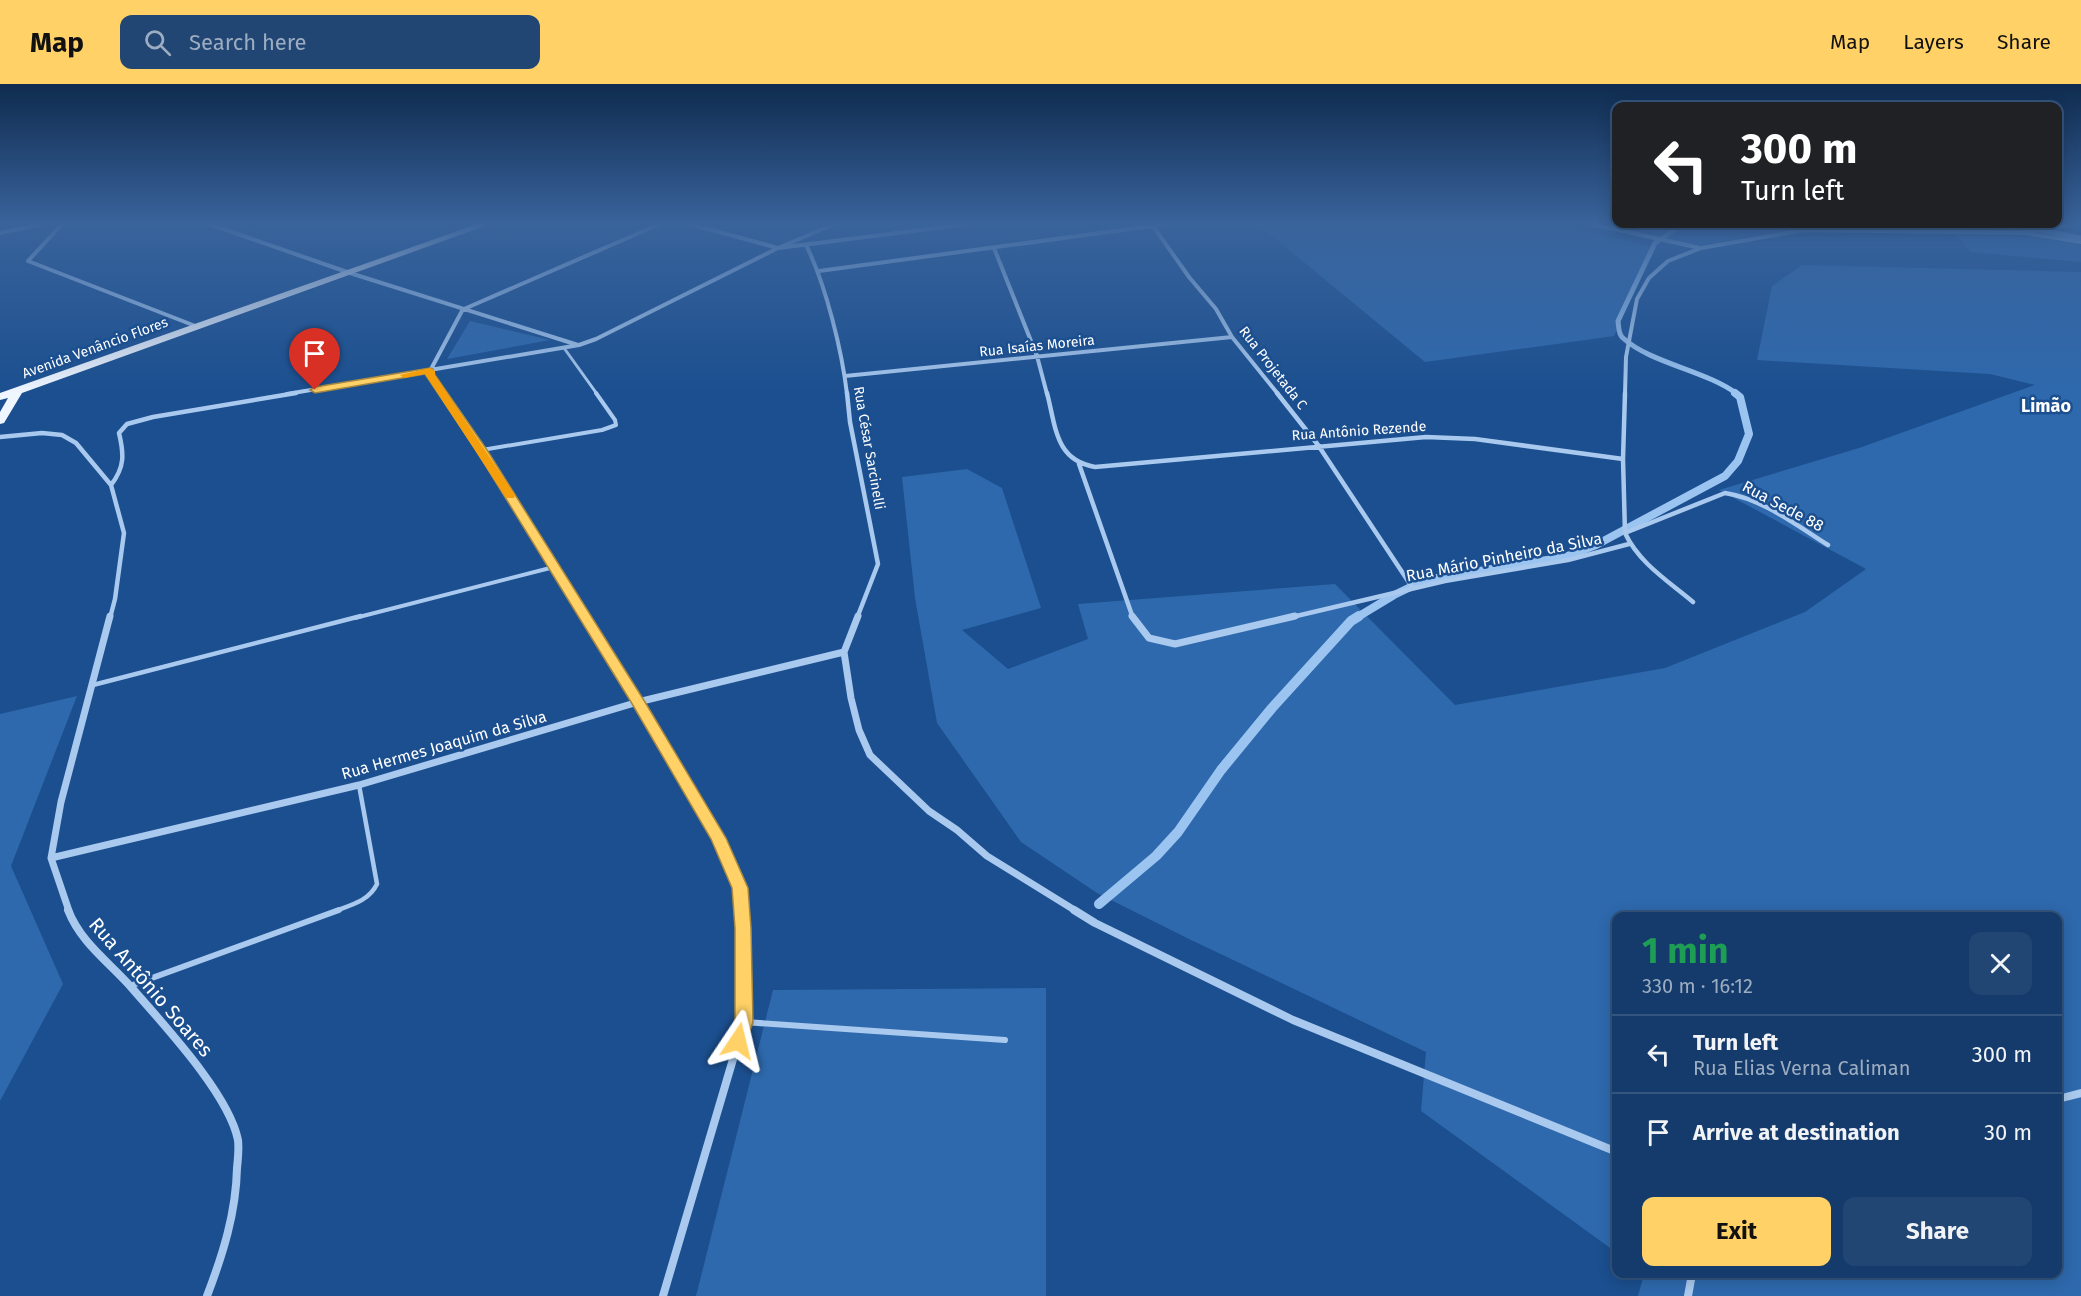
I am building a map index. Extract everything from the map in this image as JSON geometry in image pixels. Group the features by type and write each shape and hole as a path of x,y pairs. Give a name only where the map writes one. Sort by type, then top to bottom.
{"main road":[{"name":"Avenida Venâncio Flores","path":"0,397 332,280"},
{"name":"Avenida Venâncio Flores","path":"0,421 17,392"}],"street":[{"path":"76,280 198,327"},
{"path":"371,280 579,345"},
{"path":"531,280 463,309 430,375 482,450 638,702 718,838 740,888 743,928 744,1022 663,1296"},
{"path":"111,485 122,472 125,462 119,433 127,424 138,420 579,345 596,339 715,280"},
{"name":"Rua César Sarcinelli","path":"821,280 845,376 850,422 878,564 844,652"},
{"path":"1006,280 1036,356 1059,439 1068,456 1079,464"},
{"name":"Rua Projetada C","path":"1190,280 1216,309 1232,337 1318,445 1412,587"},
{"path":"1648,280 1637,299 1626,357 1623,459 1625,533 1629,544 1693,602"},
{"name":"Rua Isaías Moreira","path":"845,376 1232,337"},
{"name":"Rua Antônio Soares","path":"0,437 27,434 62,435 84,450 111,485 124,533 115,599 61,802 51,858 57,881 73,922 88,944 130,986 204,1075 228,1110 238,1142 237,1185 228,1239 207,1296"},
{"name":"Rua Antônio Rezende","path":"1079,464 1095,466 1318,445 1450,437 1623,459"},
{"name":"Rua Mário Pinheiro da Silva","path":"1079,464 1133,619 1149,638 1175,644 1384,596 1412,587 1550,564 1629,544"},
{"name":"Rua Sede 88","path":"1625,533 1725,493 1742,495 1828,545"},
{"path":"844,652 851,698 859,730 870,754 929,811 957,830 987,856 1095,923 1293,1020 1612,1150"},
{"name":"Rua Hermes Joaquim da Silva","path":"51,858 359,785 638,702 844,652"},
{"path":"2062,1098 2081,1093"},
{"path":"1688,1296 1691,1278"}],"lane":[{"path":"482,450 602,430 616,425 615,420 564,348"},
{"path":"93,685 554,567"},
{"path":"130,986 355,904 372,894 377,884 359,785"},
{"path":"744,1022 1005,1040"}],"shaded area":[{"path":"1325,280 1639,280 1614,336 1425,362"},
{"path":"1781,280 2081,280 2081,1296 1638,1296 1643,1278 2062,1278 2062,912 1612,912 1612,1249 1421,1111 1426,1052 1097,893 1021,842 937,723 915,598 902,477 967,469 1002,488 1041,608 962,630 1008,669 1088,639 1078,604 1335,584 1455,705 1665,668 1805,612 1866,569 1719,490 1859,448 2035,385 1990,374 1757,360 1772,286"},
{"path":"470,321 550,340 447,359"},
{"path":"77,696 11,866 63,984 0,1101 0,714"},
{"path":"1046,988 1046,1296 696,1296 773,990"}],"waterway":[{"path":"1638,280 1618,321 1621,336 1634,347 1710,379 1737,394"},
{"path":"1356,618 1394,595 1425,580 1565,557 1596,545 1725,476 1738,461 1749,434 1740,397 1735,393"},
{"path":"1099,904 1156,856 1178,832 1221,770 1272,708 1351,621 1359,616"}],"slow traffic":[{"path":"404,375 430,371 430,375 510,495"}],"district":[{"name":"Limão","path":"2046,406"}],"route":[{"path":"315,390 430,371 430,375 482,450 638,702 718,838 740,888 743,928 744,1022 738,1041"}]}
